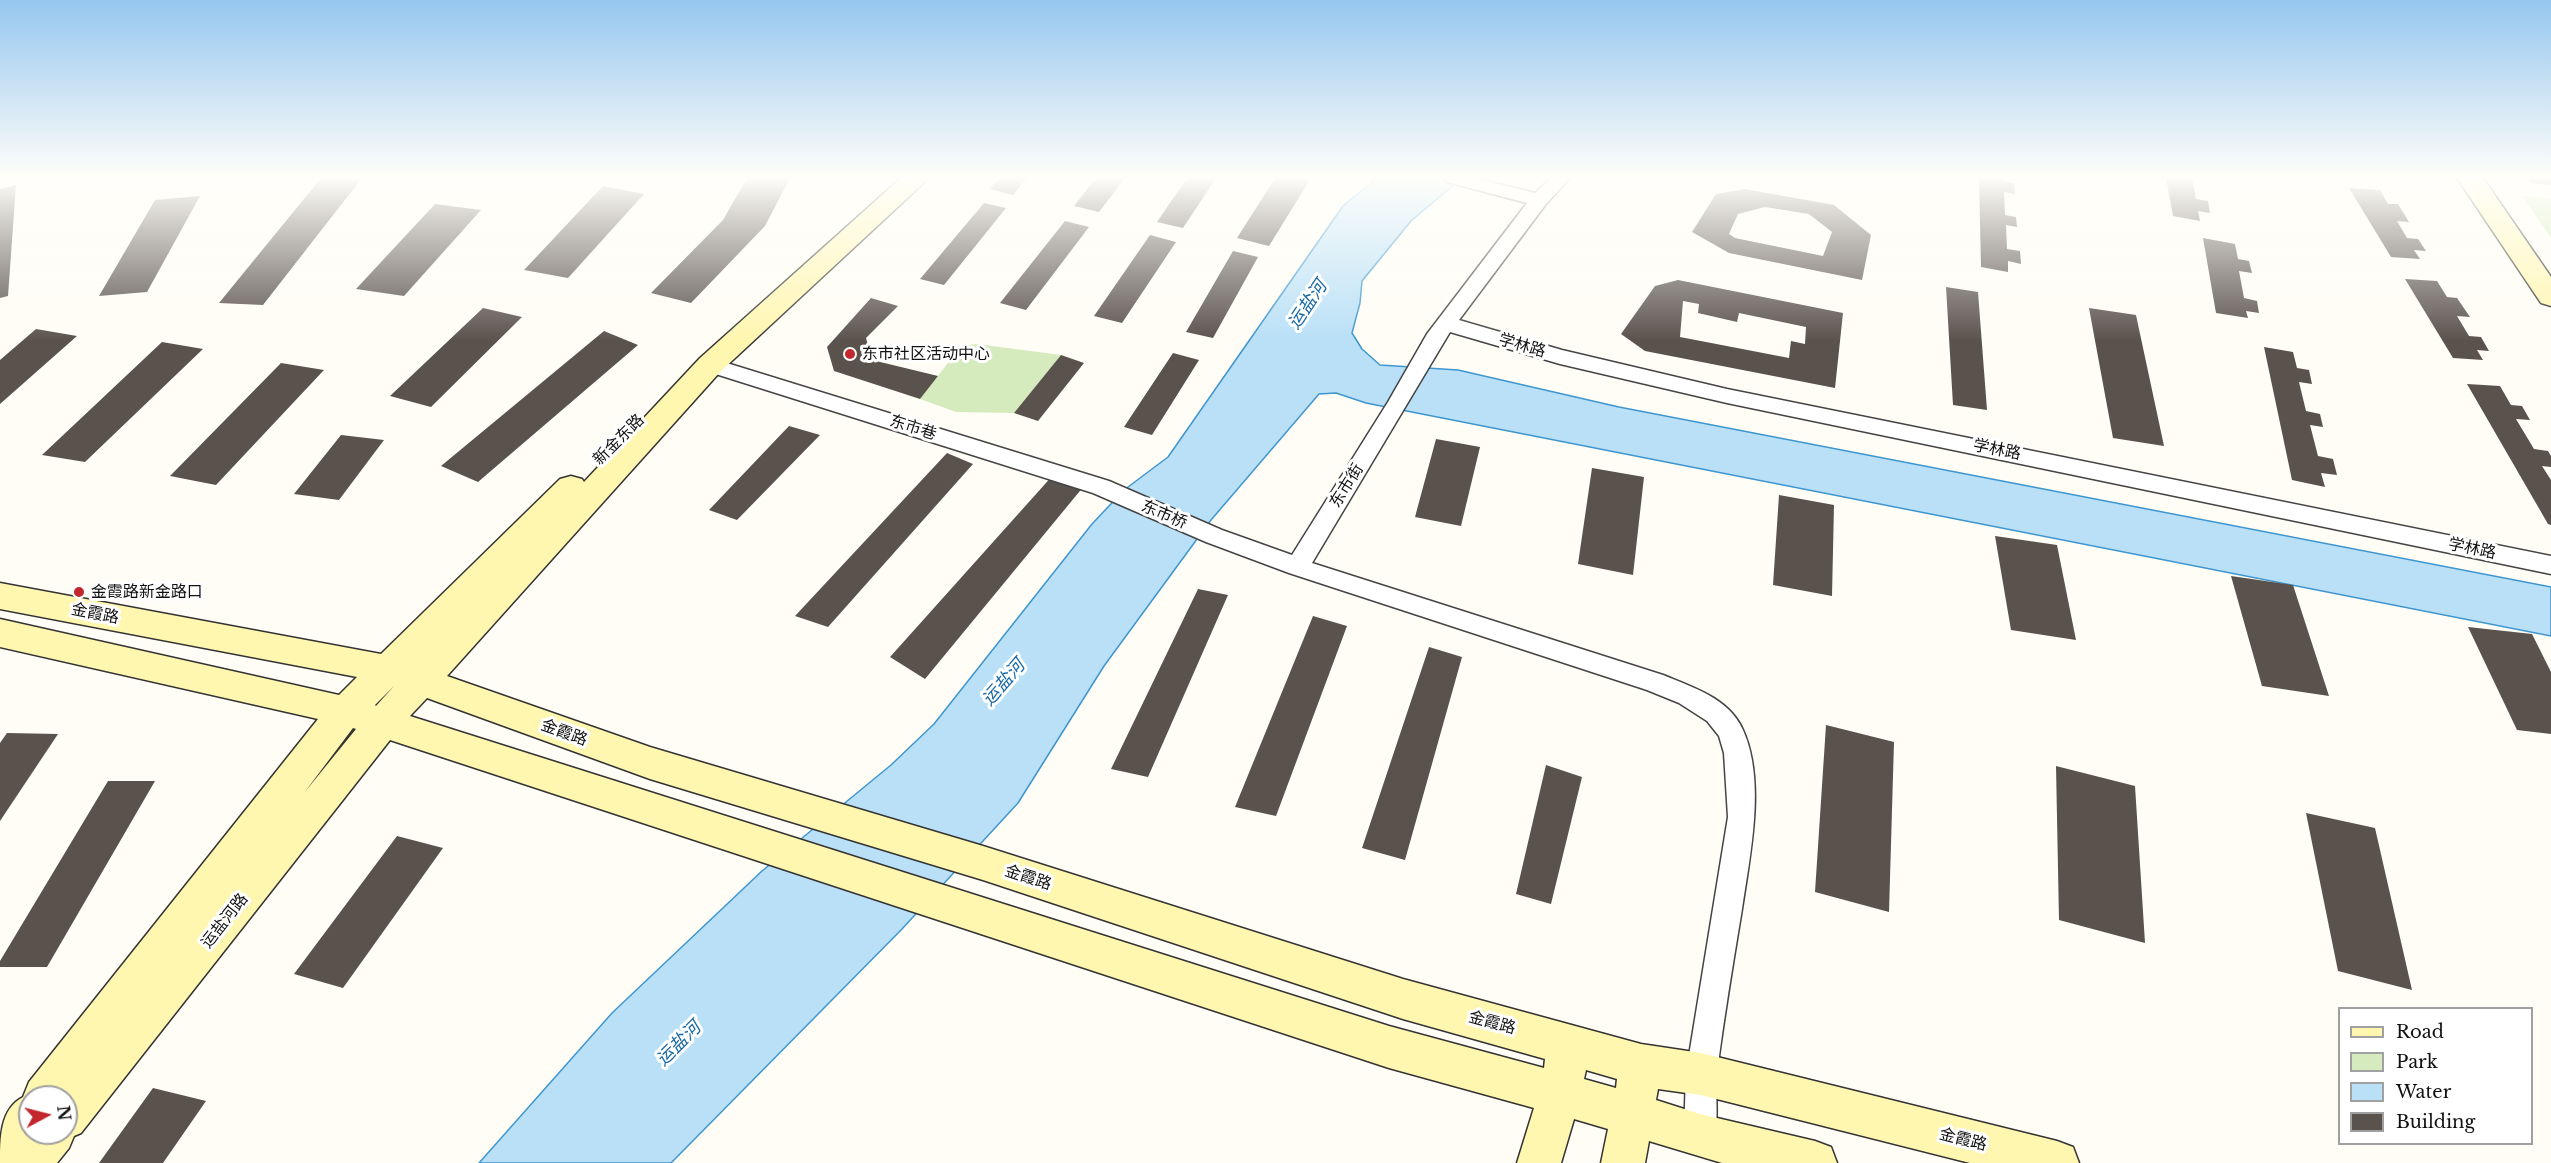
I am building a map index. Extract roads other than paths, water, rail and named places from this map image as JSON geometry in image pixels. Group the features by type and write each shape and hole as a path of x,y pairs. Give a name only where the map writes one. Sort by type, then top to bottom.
{"main road":[{"name":"新金东路","path":"346,711 699,359 840,232"},
{"name":"新金东路","path":"383,723 710,365 856,232"},
{"path":"2506,232 2551,297"},
{"name":"金霞路","path":"0,596 387,669 650,763 803,811 982,863 1403,999 1641,1065 1701,1074 2057,1163"},
{"path":"0,633 346,711 1389,1047 1633,1114 1700,1136 1815,1163"},
{"name":"运盐河路","path":"53,1085 346,711"},
{"name":"运盐河路","path":"78,1103 383,723"},
{"path":"1539,1163 1560,1094 1569,1044"},
{"path":"1623,1163 1641,1065"},
{"path":"0,1155 18,1132"},
{"path":"29,1163 44,1145"}],"street":[{"name":"东市街","path":"1297,567 1397,405 1439,331 1514,232"},
{"name":"学林路","path":"1439,331 1727,396 2551,565"},
{"name":"东市巷","path":"710,365 1101,487 1114,494"},
{"name":"东市桥","path":"1114,494 1214,536 1297,567 1654,682 1688,696 1716,713 1731,732 1737,753 1742,817 1701,1074 1700,1136"}],"water":[{"name":"运盐河","path":"1325,232 1402,232 1362,281 1360,303 1352,333 1362,349 1380,365 1458,370 1619,407 2551,587 2551,636 1366,403 1336,393 1319,394 1211,520 1104,666 1018,803 902,929 671,1163 479,1163 612,1013 762,871 891,765 934,724 1092,524 1124,490 1168,457"}],"place":[{"name":"东市社区活动中心","path":"850,354"},
{"name":"金霞路新金路口","path":"79,592"}]}
